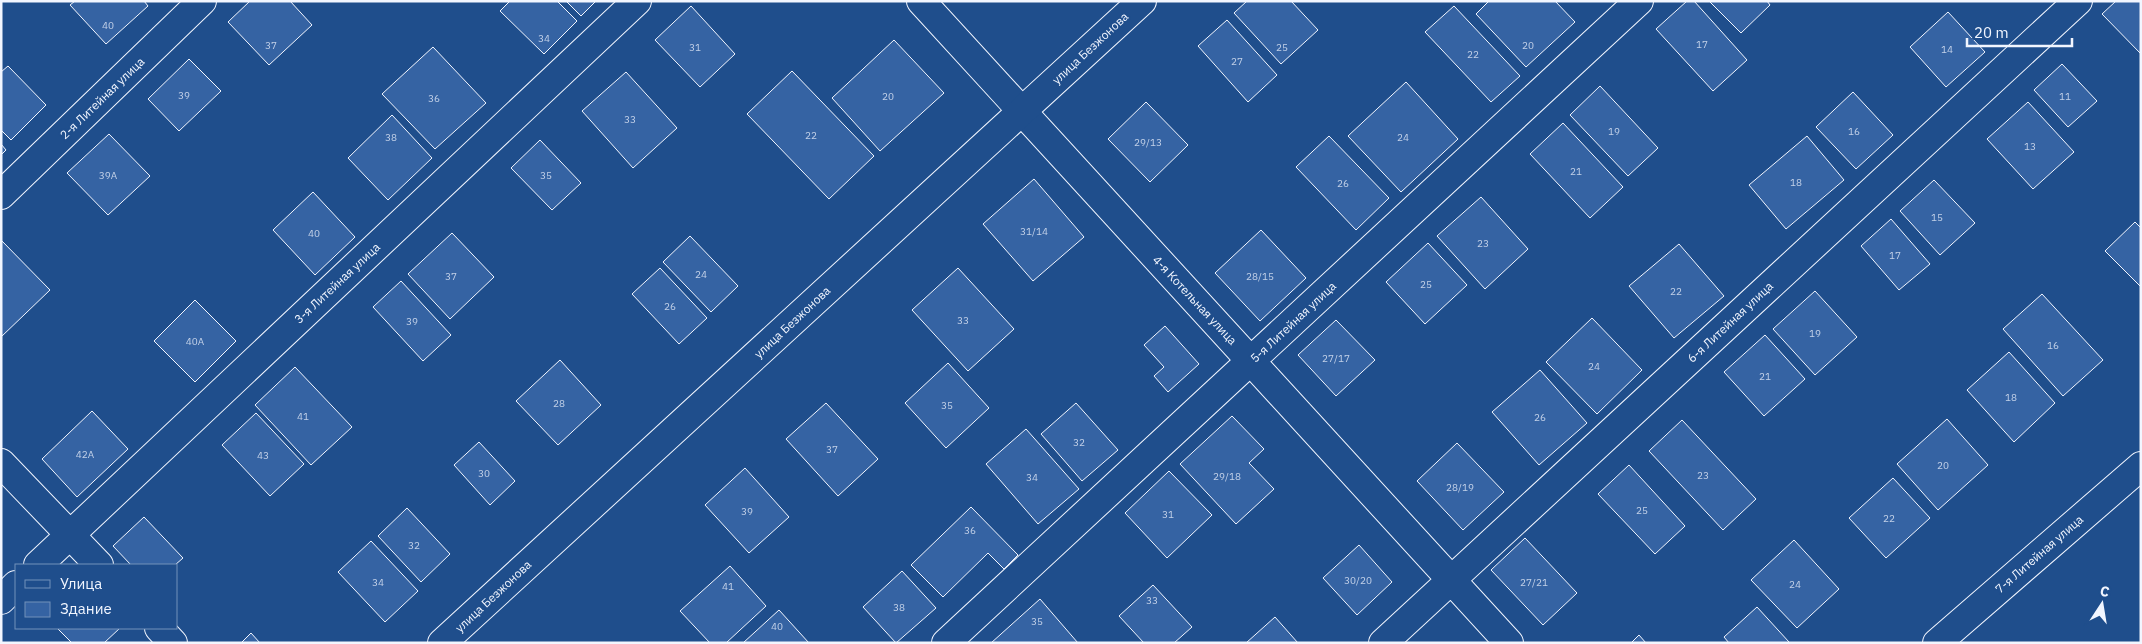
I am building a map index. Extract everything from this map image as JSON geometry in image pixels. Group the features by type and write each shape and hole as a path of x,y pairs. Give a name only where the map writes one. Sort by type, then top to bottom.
{"street":[{"name":"2-я Литейная улица","path":"1,195 202,1"},
{"name":"3-я Литейная улица","path":"39,564 637,1"},
{"name":"4-я Котельная улица","path":"921,1 1509,643"},
{"name":"улица Безжонова","path":"442,643 1142,1"},
{"name":"5-я Литейная улица","path":"946,643 1639,1"},
{"name":"6-я Литейная улица","path":"1383,643 2078,1"},
{"path":"1,463 98,564"},
{"name":"7-я Литейная улица","path":"1937,643 2141,466"},
{"path":"1,600 15,587"},
{"path":"160,629 173,643"}],"building":[{"path":"75,1 144,1 148,6 106,44 70,5"},
{"path":"250,1 290,1 312,25 269,65 228,22"},
{"path":"510,1 557,1 577,21 544,54 500,11"},
{"path":"566,1 596,1 581,16"},
{"path":"1247,1 1291,1 1318,30 1281,64 1234,13"},
{"path":"1489,1 1555,1 1575,22 1526,67 1476,14"},
{"path":"1687,1 1694,1 1747,60 1713,91 1656,29"},
{"path":"1709,1 1767,1 1770,5 1741,33"},
{"path":"2116,1 2141,1 2141,54 2102,14"},
{"path":"691,6 735,54 700,87 655,40"},
{"path":"1454,6 1520,76 1491,102 1425,32"},
{"path":"1948,12 1985,52 1946,87 1910,47"},
{"path":"1227,20 1277,75 1248,102 1198,46"},
{"path":"894,40 944,93 880,151 832,98"},
{"path":"433,47 486,103 435,149 382,94"},
{"path":"189,59 221,91 179,131 148,99"},
{"path":"2062,64 2097,101 2068,127 2034,90"},
{"path":"8,66 46,105 11,140 1,130 1,72"},
{"path":"792,71 874,156 829,199 747,114"},
{"path":"626,72 677,128 633,168 582,111"},
{"path":"1406,82 1458,139 1401,192 1348,136"},
{"path":"1600,86 1658,148 1628,176 1570,115"},
{"path":"1853,92 1893,135 1856,169 1816,127"},
{"path":"1146,102 1188,145 1150,182 1108,139"},
{"path":"2028,102 2074,152 2033,189 1987,139"},
{"path":"392,115 432,158 388,200 348,158"},
{"path":"1563,123 1623,187 1590,218 1530,154"},
{"path":"109,134 150,176 108,215 67,173"},
{"path":"1329,136 1389,198 1356,230 1296,167"},
{"path":"1807,136 1844,180 1786,229 1749,185"},
{"path":"540,140 581,183 552,210 511,168"},
{"path":"1,144 6,150 1,155"},
{"path":"1034,179 1084,237 1033,281 983,224"},
{"path":"1934,180 1975,223 1940,255 1900,211"},
{"path":"313,192 355,237 315,275 273,230"},
{"path":"1481,197 1528,249 1485,289 1437,236"},
{"path":"1891,219 1930,264 1899,290 1861,246"},
{"path":"2135,222 2141,228 2141,287 2105,251"},
{"path":"1261,230 1306,278 1260,321 1215,273"},
{"path":"452,233 494,277 450,319 408,274"},
{"path":"690,236 738,286 711,312 663,262"},
{"path":"1,240 50,290 1,337"},
{"path":"1428,243 1467,285 1425,324 1386,282"},
{"path":"1679,244 1724,296 1674,338 1629,286"},
{"path":"660,268 707,318 679,344 632,294"},
{"path":"958,268 1014,329 968,371 912,310"},
{"path":"401,281 451,335 423,361 373,307"},
{"path":"1815,291 1857,337 1815,375 1773,329"},
{"path":"2042,294 2103,360 2063,396 2003,329"},
{"path":"195,300 236,341 195,382 154,341"},
{"path":"1592,318 1642,370 1597,414 1546,362"},
{"path":"1336,320 1375,360 1336,396 1298,355"},
{"path":"1165,326 1199,364 1168,392 1154,376 1164,367 1144,345"},
{"path":"1765,335 1805,379 1764,416 1724,372"},
{"path":"2009,352 2055,403 2014,442 1967,390"},
{"path":"560,360 601,405 558,445 516,401"},
{"path":"948,363 989,408 946,448 905,403"},
{"path":"295,367 352,427 311,465 255,405"},
{"path":"1540,370 1587,423 1539,465 1492,412"},
{"path":"826,403 878,459 838,496 786,439"},
{"path":"1076,403 1118,450 1082,481 1041,434"},
{"path":"92,411 128,449 77,497 42,459"},
{"path":"256,413 304,464 270,496 222,445"},
{"path":"1232,416 1264,449 1249,463 1274,489 1236,524 1180,464"},
{"path":"1947,419 1988,465 1938,510 1897,464"},
{"path":"1682,420 1756,499 1723,530 1649,451"},
{"path":"1026,429 1079,489 1038,524 986,464"},
{"path":"479,442 515,481 490,505 454,465"},
{"path":"1457,443 1504,492 1463,530 1417,481"},
{"path":"1629,465 1685,526 1655,554 1598,494"},
{"path":"745,468 789,517 749,553 705,505"},
{"path":"1169,471 1212,515 1167,558 1125,513"},
{"path":"1893,478 1930,518 1886,558 1849,518"},
{"path":"971,507 1018,555 1004,569 988,553 943,597 911,565"},
{"path":"407,508 450,554 421,582 378,536"},
{"path":"144,517 183,558 176,564 130,564 113,546"},
{"path":"1525,538 1577,593 1543,625 1491,570"},
{"path":"1794,540 1839,589 1797,628 1751,580"},
{"path":"371,541 418,591 385,622 338,572"},
{"path":"1359,545 1392,582 1357,615 1323,578"},
{"path":"730,566 766,606 726,643 710,643 680,611"},
{"path":"902,571 936,608 896,643 863,607"},
{"path":"1153,585 1192,627 1174,643 1144,643 1119,616"},
{"path":"1040,599 1078,643 991,643"},
{"path":"1757,607 1788,643 1729,643 1724,637"},
{"path":"779,610 809,643 743,643"},
{"path":"1275,617 1298,643 1246,643"},
{"path":"58,629 119,629 104,643 72,643"},
{"path":"251,633 260,643 241,643"},
{"path":"1639,635 1646,643 1631,643"}]}
